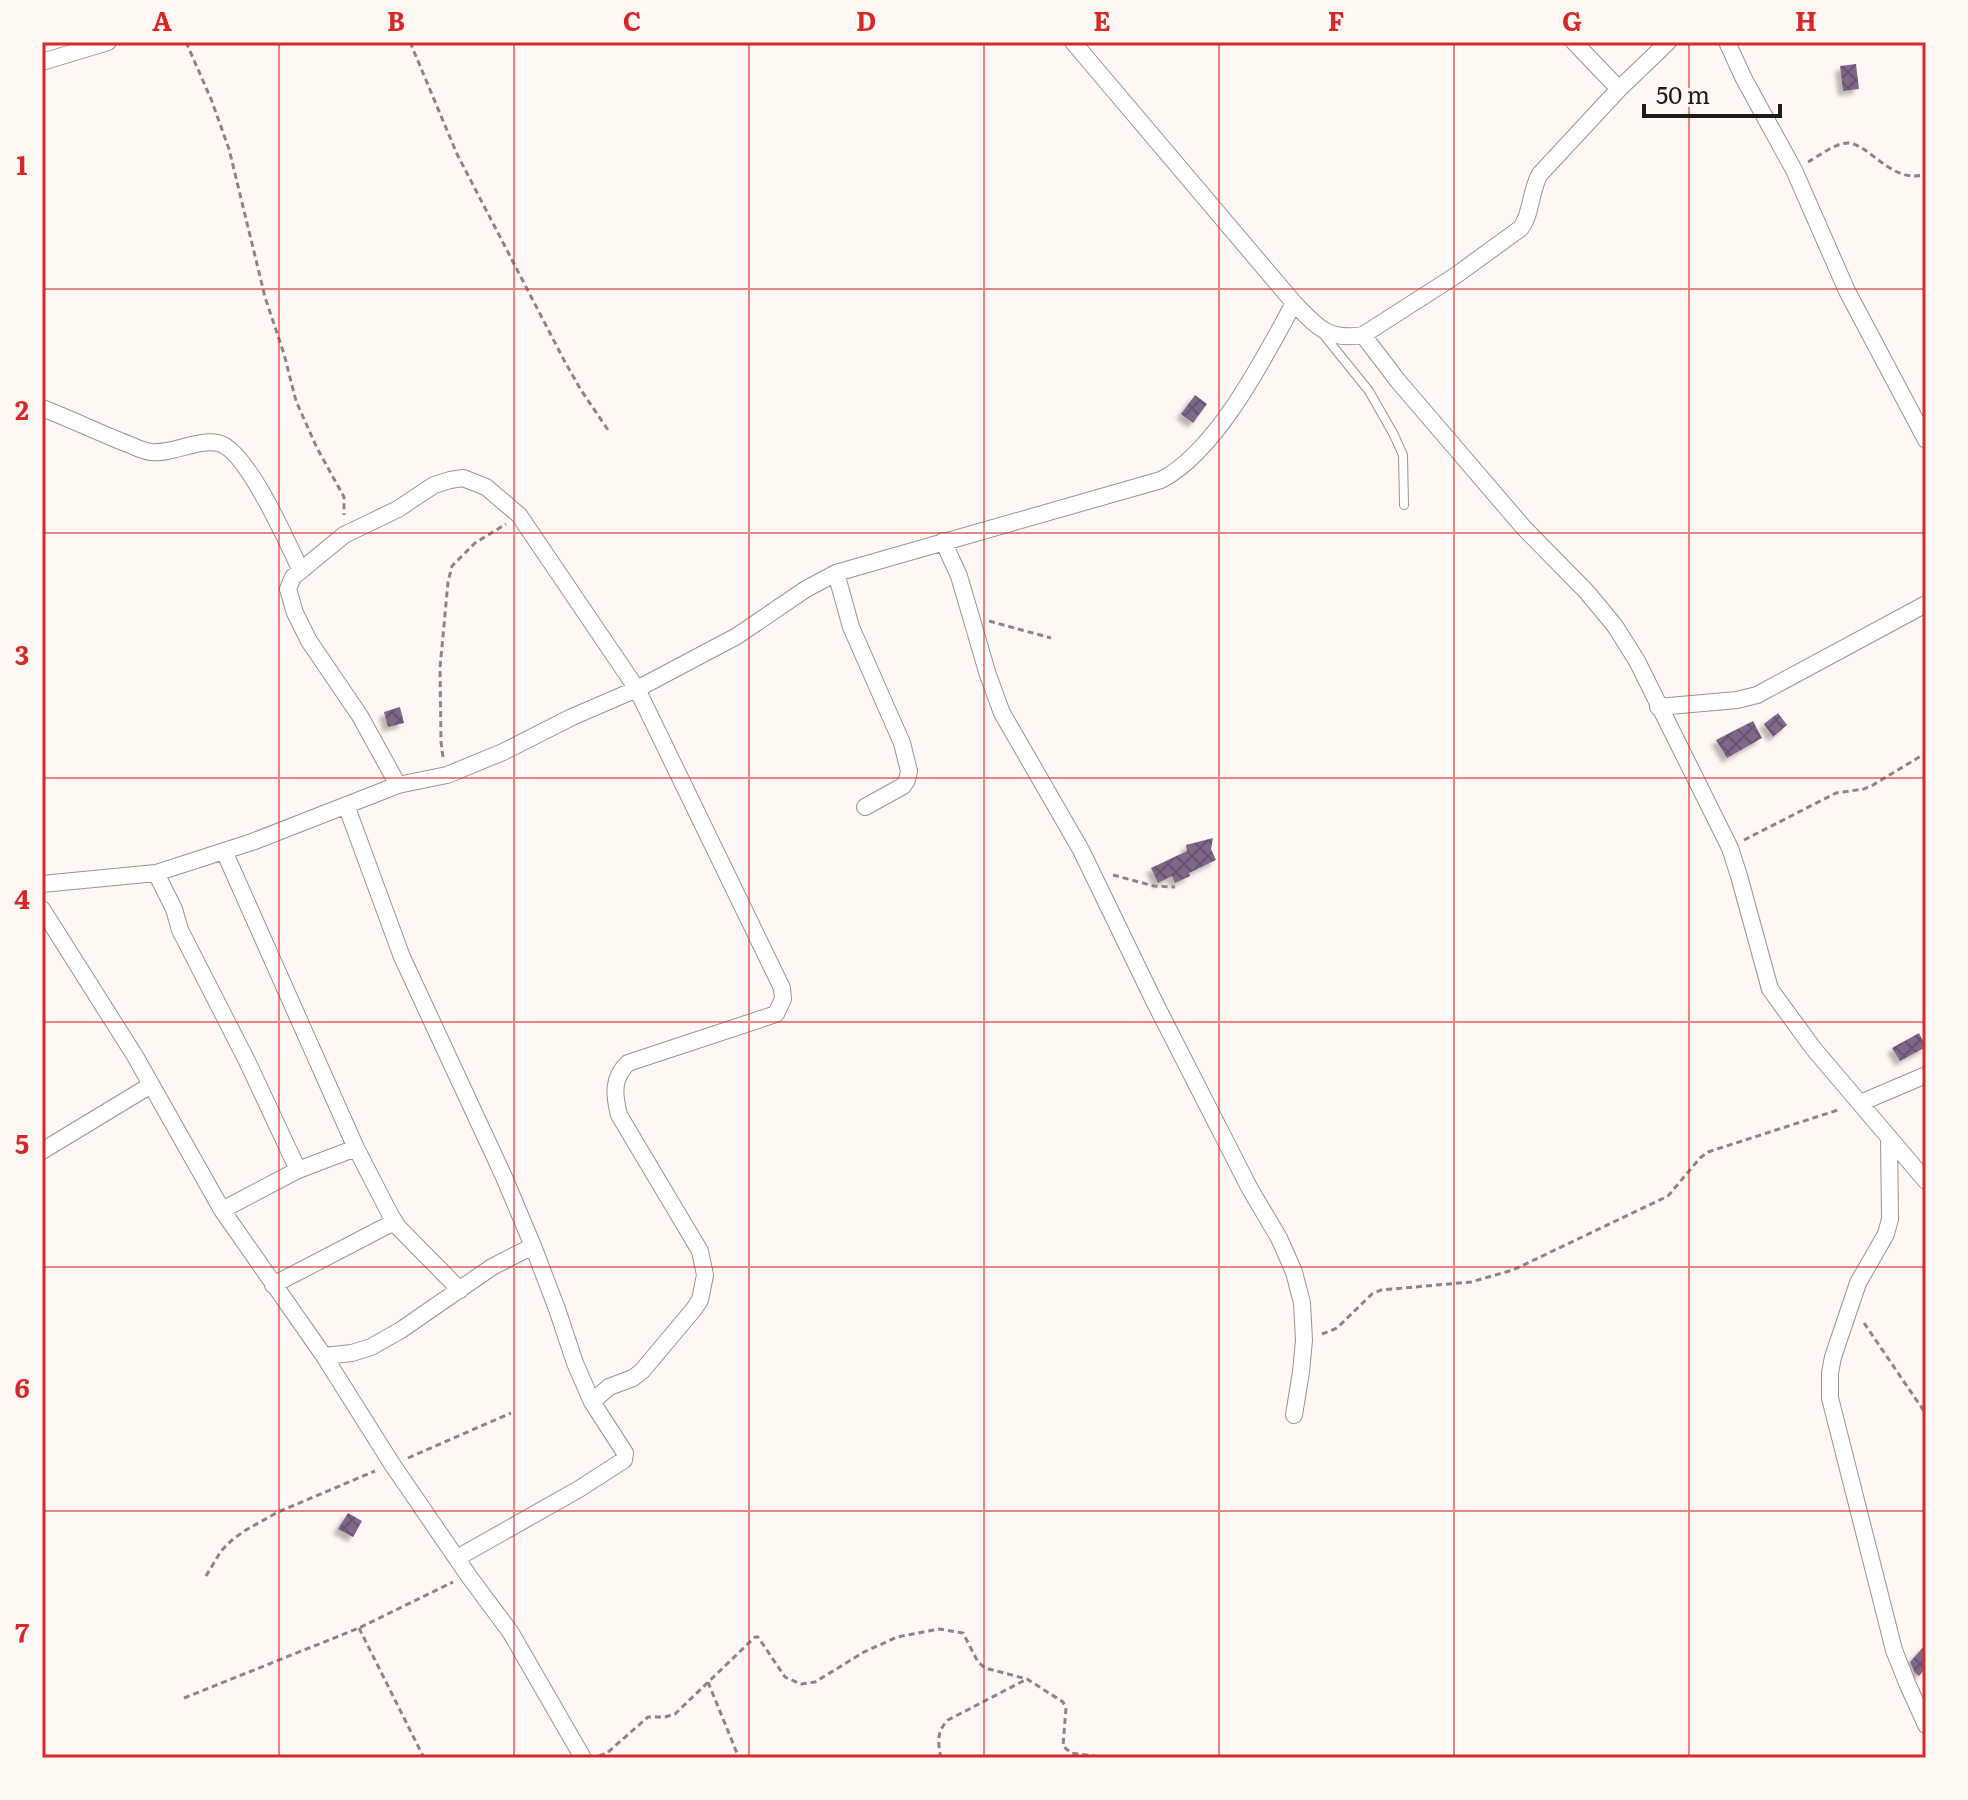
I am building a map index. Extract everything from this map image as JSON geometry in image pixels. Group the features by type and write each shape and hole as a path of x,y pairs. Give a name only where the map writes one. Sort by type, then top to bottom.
{"street":[{"path":"42,62 106,42"},
{"path":"1073,42 1294,303 1318,328 1340,336 1363,335 1455,276 1521,228 1537,177 1619,89 1668,42"},
{"path":"1574,42 1619,89"},
{"path":"1727,42 1794,170 1847,291 1926,440"},
{"path":"42,884 156,873 224,851 398,785 447,775 637,689 737,636 806,589 836,573 1161,480 1190,460 1225,418 1253,377 1294,303"},
{"path":"1363,335 1398,381 1524,528 1586,591 1615,626 1637,661 1730,848 1770,989 1813,1048 1926,1181"},
{"path":"42,408 149,452 169,451 201,443 219,443 230,449 250,471 301,571"},
{"path":"398,785 360,716 309,641 295,613 288,589 293,577 344,535 398,509 434,485 463,478 486,487 519,515 637,689 782,988 783,999 776,1014 628,1063 618,1075 614,1095 619,1115 700,1251 705,1275 700,1300 647,1366 633,1378 609,1387 592,1402"},
{"path":"943,541 959,576 1002,713 1089,866 1189,1072 1279,1238 1294,1272 1302,1303 1304,1340 1294,1415"},
{"path":"836,573 851,627 902,743 909,771 903,786 865,807"},
{"path":"1658,707 1737,700 1757,695 1926,604"},
{"path":"346,805 402,957 504,1177 533,1246 575,1363 592,1402 624,1449 624,1460 457,1558"},
{"path":"224,851 356,1148 394,1222 460,1290"},
{"path":"156,873 174,909 186,944 242,1050 298,1170"},
{"path":"42,909 151,1085 222,1210 324,1356 392,1464 511,1633 583,1758"},
{"path":"1860,1103 1926,1075"},
{"path":"42,1151 151,1085"},
{"path":"1889,1137 1890,1219 1886,1234 1858,1283 1851,1303 1833,1357 1830,1398 1894,1650 1926,1725"},
{"path":"222,1210 298,1170 356,1148"},
{"path":"273,1285 394,1222"},
{"path":"324,1356 371,1347 492,1267 533,1246"}],"lane":[{"path":"1318,328 1369,391 1394,435 1403,455 1404,505"}],"path":[{"path":"186,42 229,149 265,297 296,401 344,497 344,535"},
{"path":"410,42 457,154 565,362 608,430"},
{"path":"1794,170 1848,143 1860,147 1904,176 1926,174"},
{"path":"447,775 441,742 440,668 452,566 475,543 519,515"},
{"path":"970,615 1051,638"},
{"path":"1730,848 1836,793 1873,785 1926,753"},
{"path":"1089,866 1154,886 1175,887"},
{"path":"1304,1340 1337,1328 1372,1294 1381,1290 1471,1282 1513,1270 1668,1196 1708,1152 1860,1103"},
{"path":"1851,1303 1926,1414"},
{"path":"206,1576 221,1551 233,1539 278,1512 511,1413"},
{"path":"184,1698 359,1628 468,1575"},
{"path":"359,1628 424,1758"},
{"path":"596,1757 607,1753 648,1717 675,1714 756,1637 785,1677 801,1684 810,1684 864,1652 897,1637 939,1629 963,1633 978,1662 985,1668 1027,1679 1059,1699 1065,1705 1064,1749 1071,1753 1108,1758"},
{"path":"941,1758 938,1737 948,1720 1027,1679"},
{"path":"708,1682 739,1758"}],"building":[{"path":"1856,64 1859,89 1843,91 1840,66"},
{"path":"1195,395 1207,404 1193,423 1181,414"},
{"path":"400,707 404,723 388,727 384,712"},
{"path":"1778,713 1787,725 1773,737 1764,724"},
{"path":"1753,721 1762,738 1727,758 1716,740"},
{"path":"1213,838 1211,849 1216,860 1175,883 1172,876 1158,883 1151,868 1187,851 1186,845"},
{"path":"1919,1033 1926,1047 1900,1061 1892,1048"},
{"path":"348,1513 362,1521 353,1537 338,1529"},
{"path":"1926,1644 1926,1668 1919,1676 1910,1662"}]}
